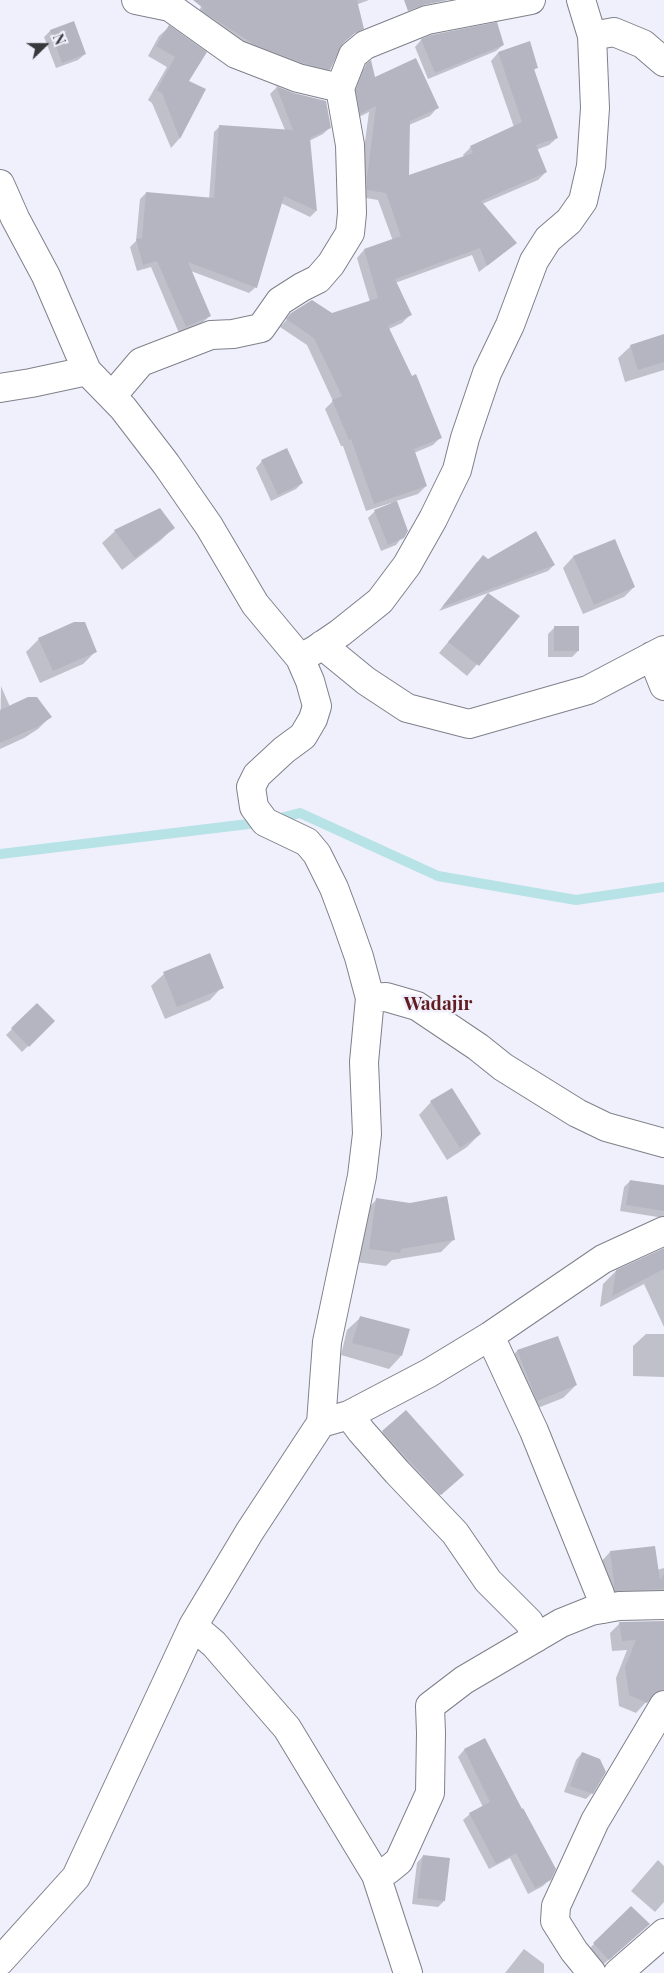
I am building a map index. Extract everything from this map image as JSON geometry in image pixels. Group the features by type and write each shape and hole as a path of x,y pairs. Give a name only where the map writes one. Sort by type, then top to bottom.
{"street":[{"path":"136,0 170,7 236,54 298,78 340,88"},
{"path":"112,396 140,362 211,334 233,334 261,328 280,301 302,286 318,279 331,264 350,233 352,213 350,145 340,88 353,55 365,44 427,20 531,0"},
{"path":"311,651 380,601 407,565 433,519 457,470 465,438 487,373 510,325 534,261 548,239 569,221 583,201 591,166 594,118 592,36 581,0"},
{"path":"592,36 614,32 643,44 664,62"},
{"path":"0,184 14,218 46,276 87,371 112,396 166,464 209,526 255,604 311,651 366,681 407,708 468,724 588,690 658,653 664,686"},
{"path":"0,388 31,384 87,371"},
{"path":"0,1961 76,1877 193,1626 250,1531 321,1423 327,1342 362,1176 367,1134 364,1062 370,998 359,957 343,912 334,888 317,854 307,842 264,822 254,807 251,787 257,776 284,750 304,736 313,719 317,706 310,681 311,651"},
{"path":"370,998 386,997 417,1006 478,1047 503,1067 577,1113 606,1127 664,1143"},
{"path":"321,1423 350,1415 429,1373 490,1336 604,1259 664,1231"},
{"path":"490,1336 513,1390 534,1431 600,1594 603,1609"},
{"path":"350,1415 361,1432 455,1534 488,1581 529,1622 536,1638"},
{"path":"376,1875 388,1870 399,1861 430,1793 430,1706 464,1680 561,1622 619,1606 664,1605"},
{"path":"193,1626 214,1644 287,1728 376,1875 408,1973"},
{"path":"592,1973 574,1951 555,1921 556,1906 595,1821 664,1705"},
{"path":"618,1973 664,1933"}],"building":[{"path":"193,0 357,0 364,29 355,33 343,43 330,70 303,63 255,45 202,11 203,8"},
{"path":"404,0 448,0 424,5 408,11"},
{"path":"74,21 86,54 62,63 50,30"},
{"path":"497,22 504,45 435,73 421,39 431,35"},
{"path":"169,25 207,52 189,81 206,89 180,139 162,93 157,90 175,57 156,46"},
{"path":"530,41 538,68 534,69 558,138 536,145 547,172 481,201 517,243 487,266 480,248 395,279 412,315 388,326 412,376 416,374 442,438 414,449 427,486 374,504 351,439 349,440 332,400 342,396 314,338 286,319 291,313 312,300 332,313 378,298 364,249 401,236 386,193 367,190 376,106 360,114 356,90 366,64 371,60 375,77 416,58 439,108 410,121 409,175 473,153 470,146 522,122 498,52"},
{"path":"276,86 294,93 326,101 331,128 310,138 317,211 284,196 257,288 188,262 211,316 186,327 157,261 143,265 136,239 142,238 146,192 214,198 219,125 293,130"},
{"path":"664,334 664,362 638,370 630,345"},
{"path":"287,448 303,483 278,495 261,460"},
{"path":"397,501 408,531 404,538 388,545 374,510"},
{"path":"160,508 175,528 135,558 114,530"},
{"path":"536,531 555,565 442,607 483,555 488,559"},
{"path":"615,539 635,587 594,605 573,556"},
{"path":"488,593 520,616 479,666 448,642"},
{"path":"74,622 85,622 97,652 53,671 38,638"},
{"path":"554,626 579,626 579,651 554,651"},
{"path":"28,697 37,697 52,717 37,727 0,743 0,710"},
{"path":"210,953 224,988 177,1007 163,972"},
{"path":"37,1003 55,1021 29,1047 11,1028"},
{"path":"452,1088 481,1134 460,1148 430,1101"},
{"path":"630,1180 664,1185 664,1211 626,1205"},
{"path":"447,1196 455,1240 401,1249 400,1253 369,1249 376,1198 410,1203"},
{"path":"664,1248 664,1269 612,1296 616,1270"},
{"path":"360,1316 410,1329 402,1356 352,1343"},
{"path":"558,1336 577,1385 537,1401 517,1350"},
{"path":"406,1410 464,1475 441,1495 382,1431"},
{"path":"655,1546 660,1580 664,1574 664,1589 615,1591 610,1551"},
{"path":"664,1621 664,1689 656,1692 647,1703 629,1695 625,1667 636,1640 622,1641 619,1622"},
{"path":"485,1738 556,1869 551,1880 535,1888 516,1853 496,1864 469,1813 490,1802 464,1749"},
{"path":"582,1752 600,1759 606,1772 593,1794 570,1786"},
{"path":"423,1855 450,1858 445,1901 417,1898"},
{"path":"631,1906 650,1924 609,1960 593,1943"}],"waterway":[{"path":"0,854 265,822 300,813 438,876 576,900 664,887"}],"district":[{"name":"Wadajir","path":"438,1004"}]}
